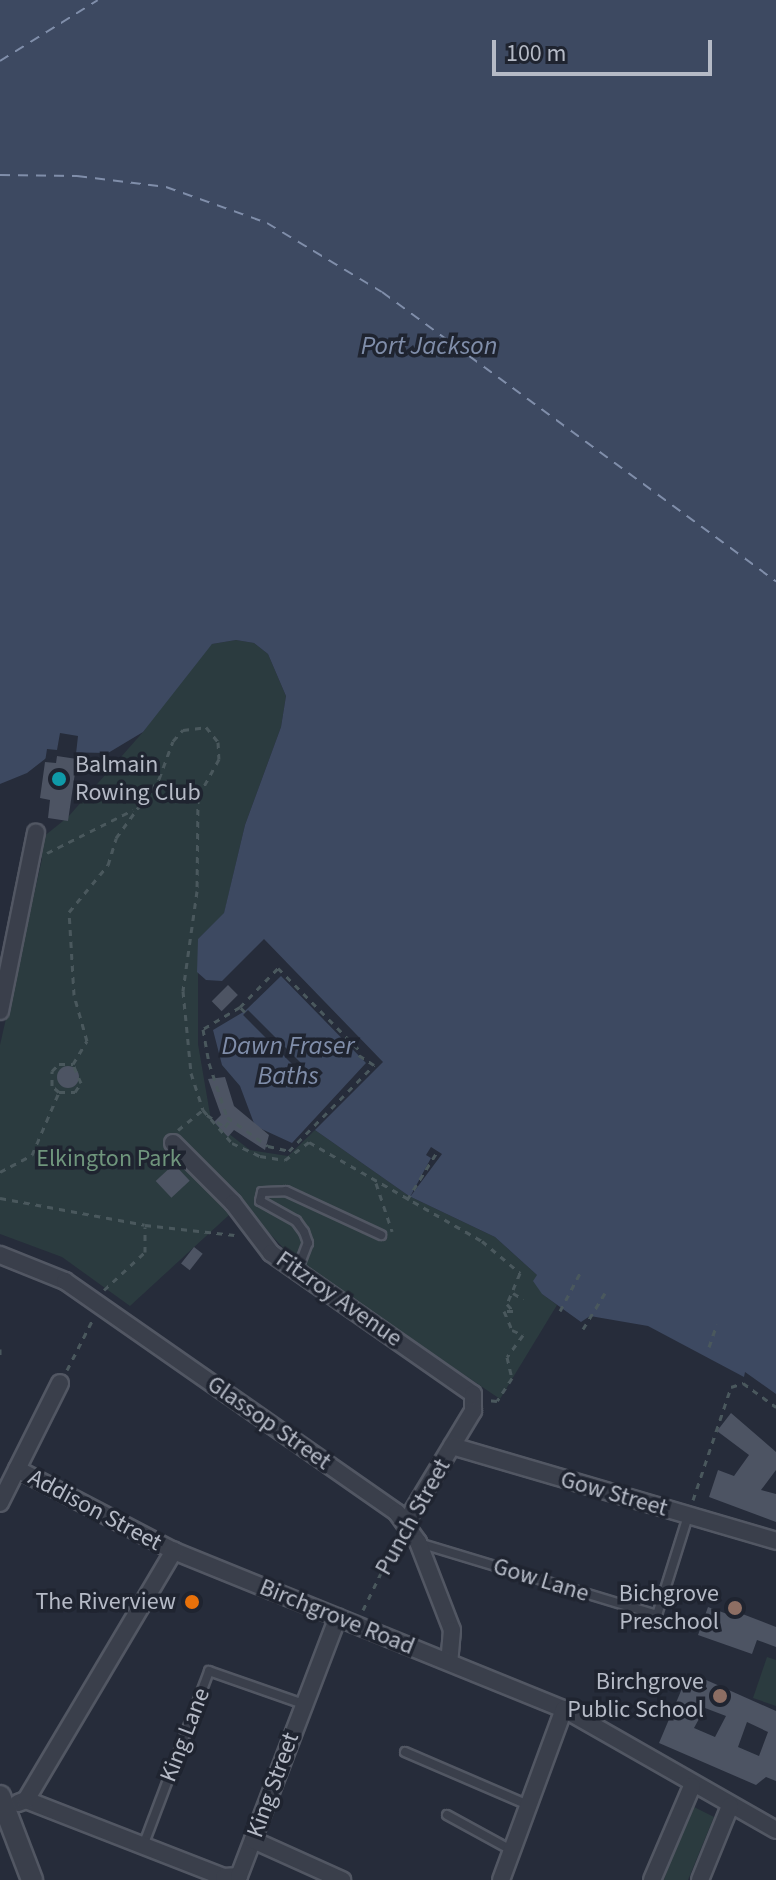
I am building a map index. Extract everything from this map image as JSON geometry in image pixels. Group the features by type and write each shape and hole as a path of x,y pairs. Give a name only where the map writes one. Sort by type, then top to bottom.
{"street":[{"path":"0,1011 20,929 36,833"},
{"path":"0,930 20,929"},
{"name":"Fitzroy Avenue","path":"170,1140 233,1203 264,1246 297,1272 466,1386 474,1406"},
{"name":"Glassop Street","path":"0,1255 65,1281 406,1522 418,1542 452,1630 449,1662"},
{"path":"0,1503 60,1383"},
{"name":"Punch Street","path":"406,1522 474,1406"},
{"name":"Gow Street","path":"452,1446 776,1541"},
{"name":"Addison Street","path":"17,1469 174,1551"},
{"path":"32,1880 2,1802 26,1800 174,1551"},
{"name":"Birchgrove Road","path":"174,1551 564,1709 692,1786 776,1830"},
{"name":"King Street","path":"26,1800 224,1877 239,1876 338,1617"},
{"path":"501,1880 564,1709"},
{"path":"652,1880 692,1786"},
{"path":"700,1880 730,1806"},
{"path":"253,1840 342,1880"}],"lane":[{"path":"297,1272 308,1243 304,1232 296,1221 260,1201 262,1192 286,1191 381,1235"},
{"name":"Gow Lane","path":"418,1542 657,1615 688,1516"},
{"name":"King Lane","path":"142,1847 209,1671 303,1704"},
{"path":"405,1752 529,1805"},
{"path":"447,1815 512,1851"}],"path":[{"path":"73,1064 87,1041 74,995 69,912 108,865 116,838 159,779 173,741 183,730 206,727 218,742 219,759 198,797 197,891 183,991 190,1064 203,1110 242,1149 285,1160 309,1142 482,1241 520,1273 507,1304 513,1311 504,1311 512,1330 523,1335 507,1357 512,1378 497,1401 474,1406"},
{"path":"33,859 137,807"},
{"path":"278,968 374,1065 289,1151 268,1146 230,1120 218,1100 203,1029 240,1007 278,968"},
{"path":"240,1007 245,1012"},
{"path":"59,1064 73,1064 81,1072 79,1088 59,1092 52,1086 52,1071 59,1064"},
{"path":"0,1172 32,1155 59,1092"},
{"path":"170,1140 203,1110"},
{"path":"207,1115 225,1127 230,1120"},
{"path":"408,1198 437,1152"},
{"path":"376,1183 394,1224 394,1230 381,1235"},
{"path":"0,1198 145,1225 234,1235"},
{"path":"60,1383 96,1303 145,1252 145,1225"},
{"path":"560,1311 580,1273"},
{"path":"512,1293 523,1299"},
{"path":"583,1329 605,1293"},
{"path":"709,1347 717,1324"},
{"path":"0,1349 0,1358"},
{"path":"688,1516 731,1387 743,1383 776,1407"},
{"name":"Punch Street","path":"356,1624 406,1522"}],"green space":[{"name":"Elkington Park","path":"236,640 254,643 268,654 286,696 281,727 245,825 224,914 198,939 198,1044 211,1120 250,1150 288,1156 315,1130 409,1196 495,1237 537,1275 542,1294 557,1305 500,1399 296,1261 241,1204 130,1306 62,1257 0,1234 0,1045 42,859 38,841 68,817 143,732 196,658 212,644"},
{"path":"767,1657 776,1660 776,1706 753,1698"},
{"path":"690,1805 714,1817 688,1880 664,1880"}],"water":[{"name":"Port Jackson","path":"0,0 776,0 776,1394 745,1372 744,1377 648,1326 590,1316 581,1322 542,1294 533,1281 537,1275 495,1237 409,1196 315,1130 383,1062 264,939 222,981 206,980 197,972 198,939 224,913 245,825 281,727 286,696 268,654 254,643 236,640 212,644 143,732 108,753 54,752 27,773 0,784"},
{"name":"Dawn Fraser Baths","path":"281,976 366,1063 292,1143 255,1126 240,1086 222,1065 213,1030 245,1011"}],"pier":[{"path":"60,733 78,736 76,754 90,758 55,756 45,762 47,749 57,750"},
{"path":"248,1010 307,1069 302,1074 243,1015"},
{"path":"431,1147 442,1154 410,1197 431,1158 426,1155"}],"building":[{"name":"Balmain Rowing Club","path":"57,756 77,759 68,821 48,818 50,800 40,798 45,762 56,763"},
{"path":"228,985 238,995 222,1011 212,1001"},
{"path":"68,1066 76,1069 79,1077 76,1085 68,1088 60,1085 57,1077 60,1069"},
{"path":"225,1077 234,1106 269,1135 265,1150 234,1130 228,1137 214,1122 221,1115 208,1079"},
{"path":"174,1164 190,1181 171,1198 156,1181"},
{"path":"194,1247 203,1254 190,1270 181,1264"},
{"path":"731,1413 776,1452 776,1470 761,1490 776,1494 776,1522 709,1497 718,1470 734,1476 749,1455 717,1431"},
{"path":"708,1607 730,1615 732,1610 776,1627 776,1647 757,1640 752,1654 698,1635"},
{"path":"695,1675 776,1711 776,1781 766,1777 756,1785 659,1743 686,1679 692,1681","holes":["705,1708 726,1716 715,1737 694,1728","747,1722 768,1732 759,1756 738,1747"]}],"ferry route":[{"path":"0,61 98,0"},
{"path":"0,175 77,176 166,187 267,223 382,292 776,581"}],"place":[{"name":"Balmain Rowing Club","path":"59,779"},
{"name":"The Riverview","path":"192,1602"},
{"name":"Bichgrove Preschool","path":"735,1608"},
{"name":"Birchgrove Public School","path":"720,1696"}]}
